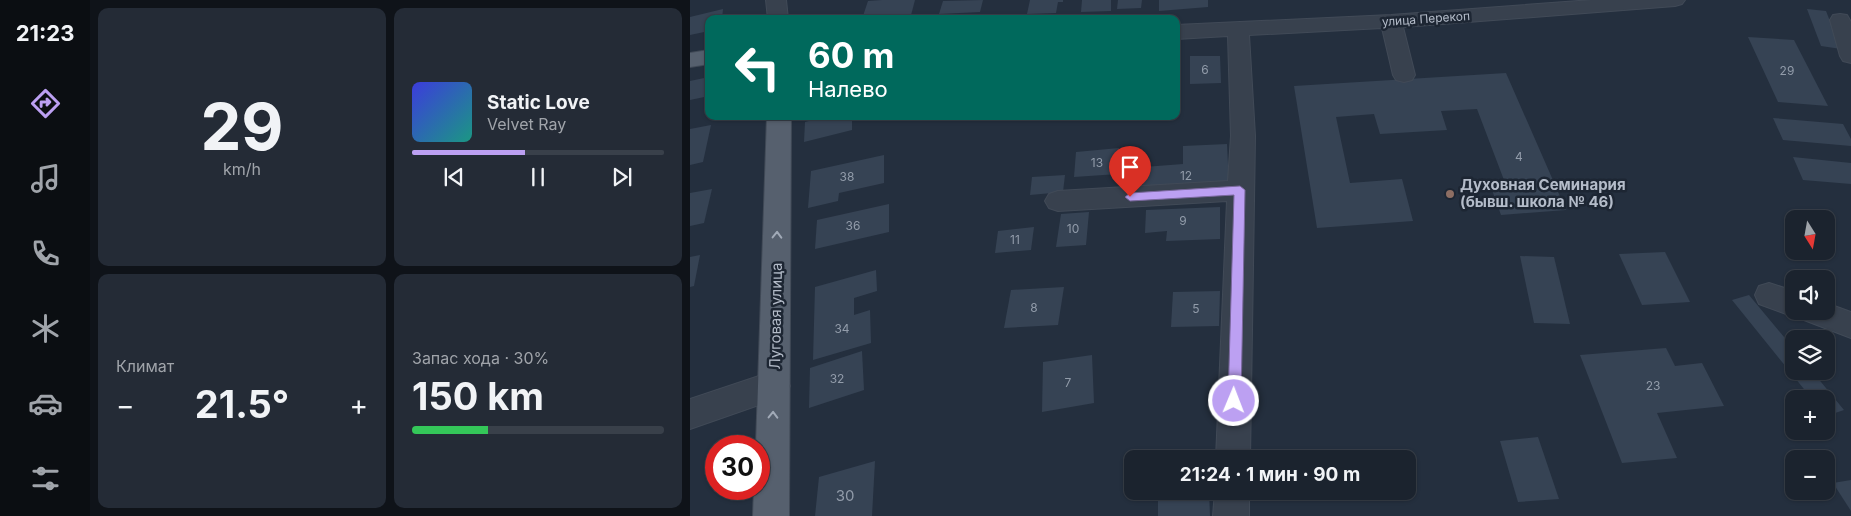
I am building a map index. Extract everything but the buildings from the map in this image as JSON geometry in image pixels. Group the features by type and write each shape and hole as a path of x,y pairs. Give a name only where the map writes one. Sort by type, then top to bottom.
{"main road":[{"path":"690,60 705,57"},
{"name":"Луговая улица","path":"771,516 779,120"}],"street":[{"path":"776,0 778,15"},
{"name":"улица Перекоп","path":"1180,32 1391,21 1675,0"},
{"path":"1840,20 1851,56"},
{"path":"1391,21 1404,75"},
{"path":"1233,450 1243,136 1238,30"},
{"path":"1058,201 1240,190"},
{"path":"1835,319 1851,325"},
{"path":"690,414 774,386"},
{"path":"1231,516 1232,500"}],"place":[{"name":"Духовная Семинария (бывш. школа № 46)","path":"1450,194"}],"route":[{"path":"1130,197 1240,190 1234,401"}]}
